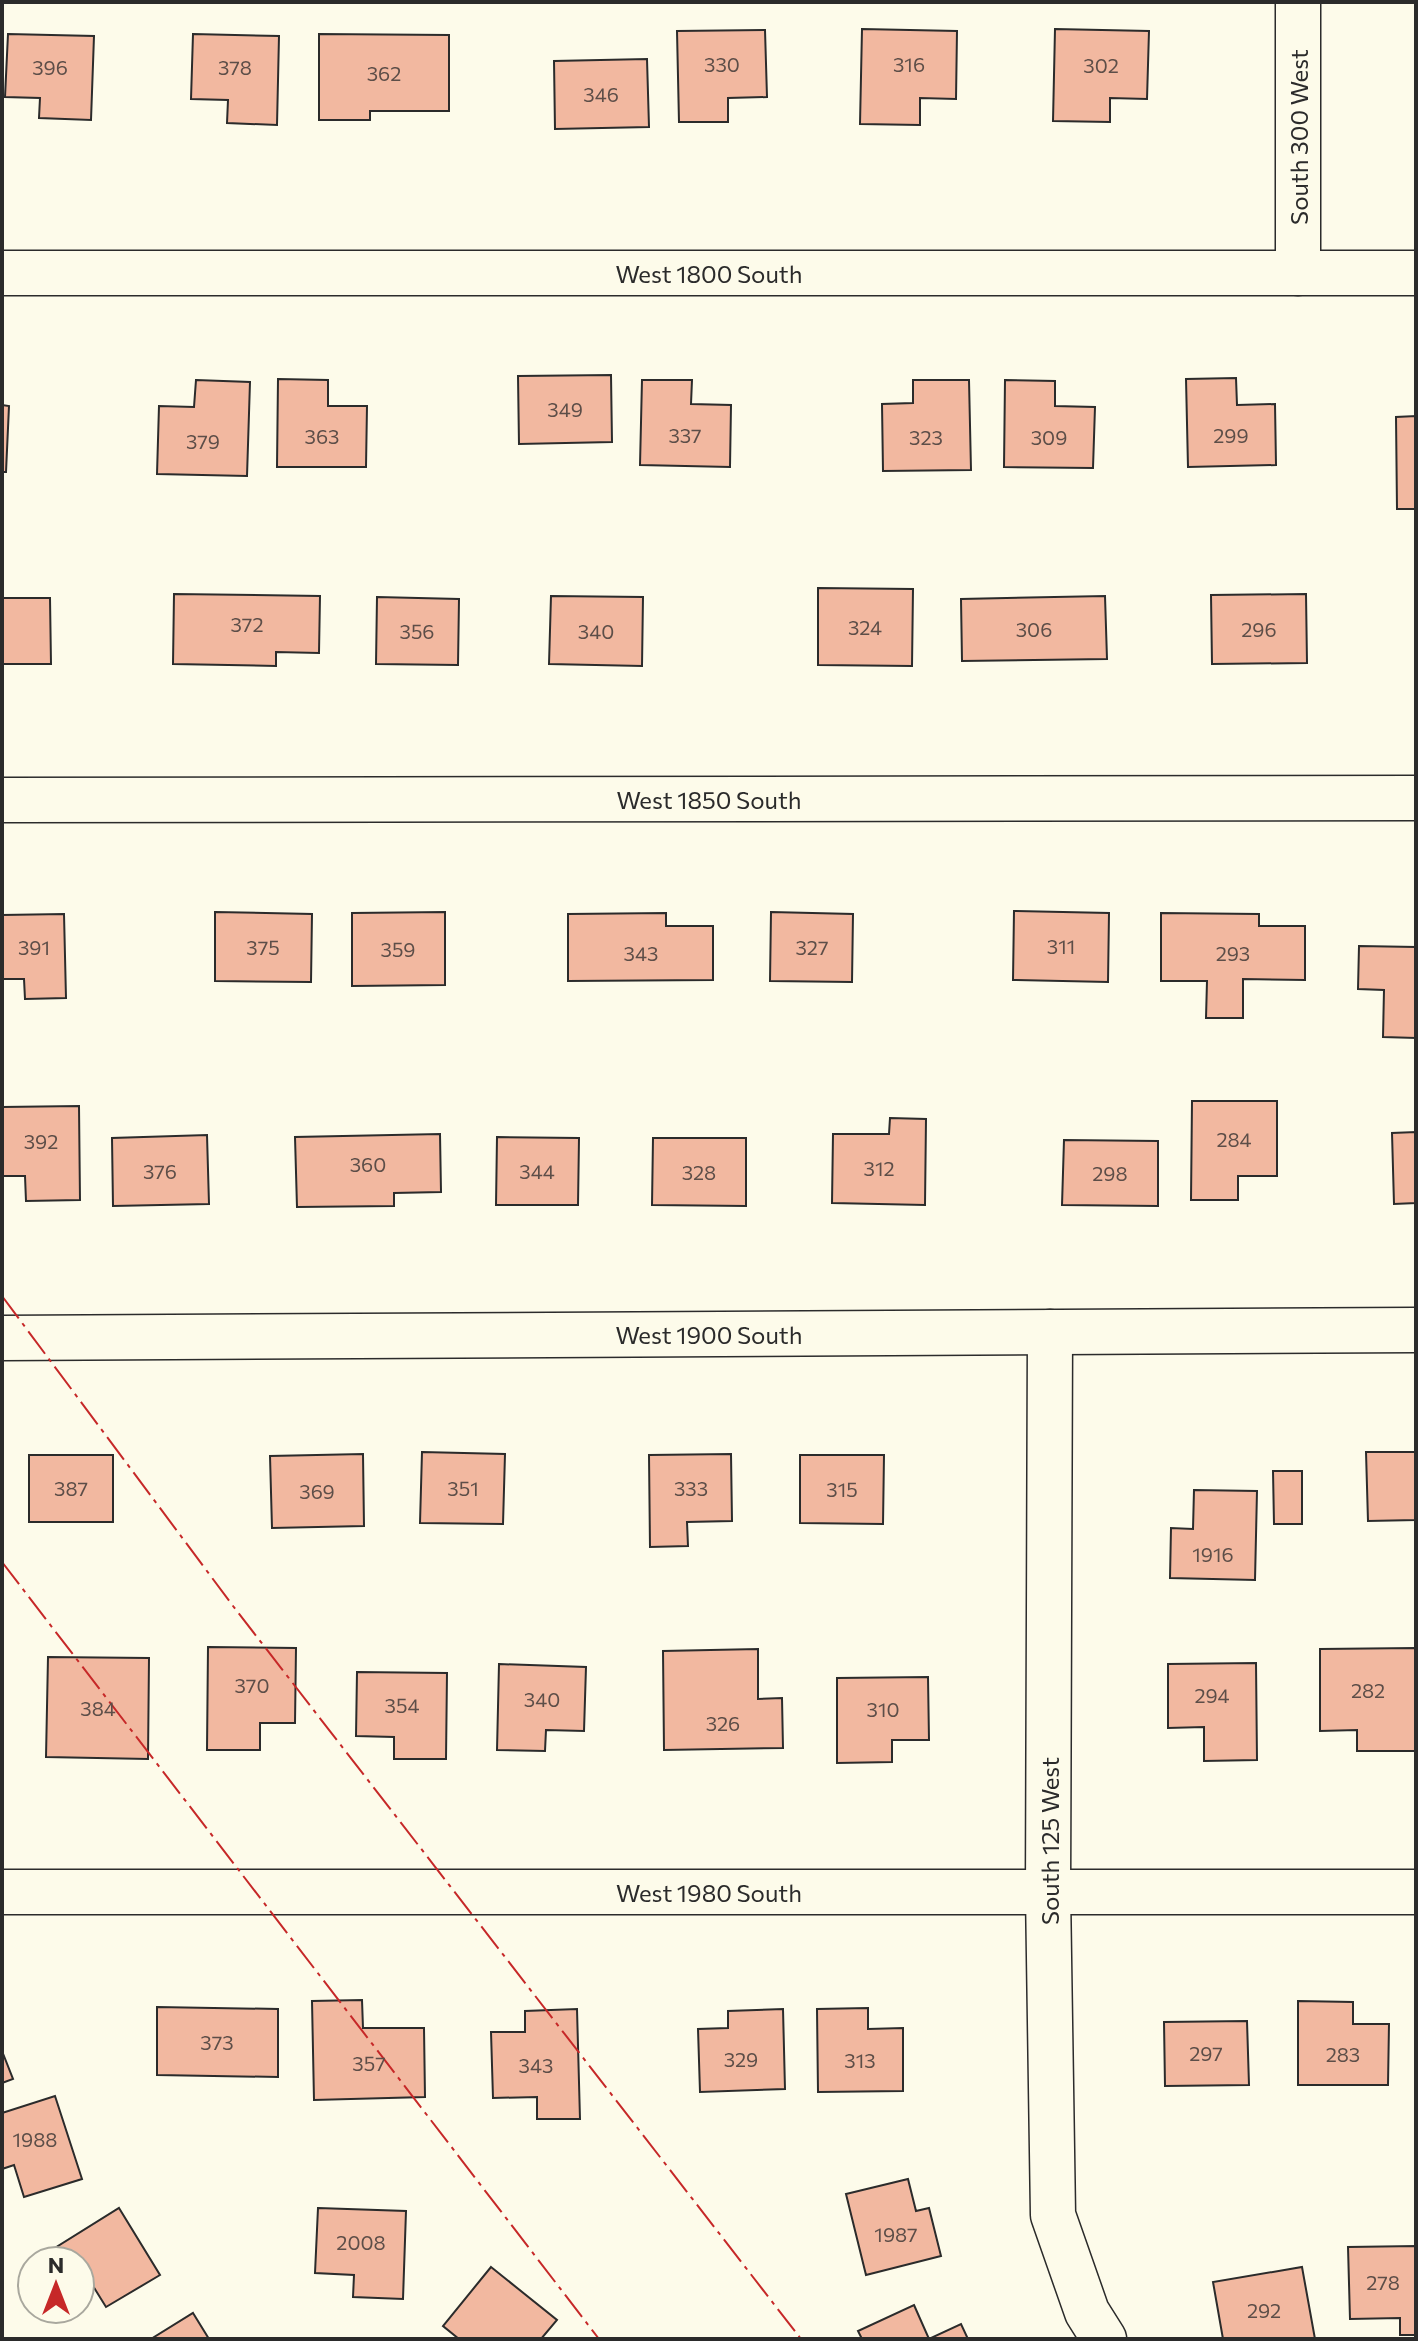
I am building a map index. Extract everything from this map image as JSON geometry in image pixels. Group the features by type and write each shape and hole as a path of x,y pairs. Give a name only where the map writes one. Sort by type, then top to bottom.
{"street":[{"name":"South 300 West","path":"1298,2 1298,273"},
{"name":"West 1800 South","path":"2,273 1416,273"},
{"name":"West 1850 South","path":"2,800 1416,798"},
{"name":"West 1900 South","path":"2,1338 1416,1330"},
{"name":"South 125 West","path":"1050,1332 1048,1892 1053,2215 1087,2312 1104,2339"},
{"name":"West 1980 South","path":"2,1892 1416,1892"}],"building":[{"path":"862,29 957,31 956,99 920,98 920,125 860,124"},
{"path":"1055,29 1149,31 1147,99 1110,98 1110,122 1053,121"},
{"path":"765,30 767,97 728,98 728,122 679,122 677,31"},
{"path":"8,34 94,36 91,120 39,118 40,98 5,97"},
{"path":"193,34 279,36 277,125 227,123 228,100 191,99"},
{"path":"319,34 449,35 449,111 370,111 370,120 319,120"},
{"path":"647,59 649,127 555,129 554,61"},
{"path":"611,375 612,442 519,444 518,376"},
{"path":"1236,378 1237,405 1275,404 1276,465 1188,467 1186,379"},
{"path":"278,379 328,380 328,406 367,406 366,467 277,467"},
{"path":"196,380 250,382 247,476 157,474 159,406 194,407"},
{"path":"642,380 692,380 691,404 731,405 730,467 640,465"},
{"path":"913,380 969,380 971,470 883,471 882,404 913,403"},
{"path":"1005,380 1055,381 1055,406 1095,407 1093,468 1004,467"},
{"path":"2,405 9,406 6,472 2,472"},
{"path":"1416,416 1416,509 1397,509 1396,417"},
{"path":"818,588 913,589 912,666 818,665"},
{"path":"174,594 320,596 319,653 276,652 276,666 173,664"},
{"path":"1306,594 1307,663 1212,664 1211,595"},
{"path":"551,596 643,597 642,666 549,664"},
{"path":"1105,596 1107,659 962,661 961,599"},
{"path":"377,597 459,599 458,665 376,664"},
{"path":"2,598 50,598 51,664 2,664"},
{"path":"1014,911 1109,913 1108,982 1013,980"},
{"path":"215,912 312,914 311,982 215,981"},
{"path":"445,912 445,985 352,986 352,913"},
{"path":"771,912 853,914 852,982 770,981"},
{"path":"666,913 666,926 713,926 713,980 568,981 568,914"},
{"path":"1161,913 1259,914 1259,926 1305,926 1305,980 1243,979 1243,1018 1206,1018 1207,981 1161,981"},
{"path":"64,914 66,998 25,999 24,979 2,979 2,915"},
{"path":"1359,946 1416,947 1416,1038 1383,1037 1384,990 1358,989"},
{"path":"1192,1101 1277,1101 1277,1176 1238,1176 1238,1200 1191,1200"},
{"path":"79,1106 80,1200 26,1201 25,1176 2,1176 2,1107"},
{"path":"890,1118 926,1119 925,1205 832,1203 833,1134 889,1134"},
{"path":"1416,1132 1416,1203 1394,1204 1392,1133"},
{"path":"440,1134 441,1192 394,1193 394,1206 297,1207 295,1137"},
{"path":"207,1135 209,1204 113,1206 112,1138"},
{"path":"497,1137 579,1138 578,1205 496,1205"},
{"path":"653,1138 746,1138 746,1206 652,1205"},
{"path":"1064,1140 1158,1141 1158,1206 1062,1205"},
{"path":"422,1452 505,1454 503,1524 420,1523"},
{"path":"1366,1452 1416,1452 1416,1520 1368,1521"},
{"path":"363,1454 364,1526 272,1528 270,1456"},
{"path":"731,1454 732,1521 687,1522 688,1546 650,1547 649,1455"},
{"path":"29,1455 113,1455 113,1522 29,1522"},
{"path":"800,1455 884,1455 883,1524 800,1523"},
{"path":"1273,1471 1302,1471 1302,1524 1274,1524"},
{"path":"1194,1490 1257,1491 1255,1580 1170,1578 1171,1528 1193,1529"},
{"path":"208,1647 296,1648 295,1723 260,1723 260,1750 207,1750"},
{"path":"1415,1648 1416,1751 1357,1751 1357,1730 1320,1731 1320,1649"},
{"path":"758,1649 758,1699 782,1698 783,1748 664,1750 663,1651"},
{"path":"48,1657 149,1658 148,1759 46,1757"},
{"path":"1256,1663 1257,1760 1204,1761 1204,1727 1168,1728 1168,1664"},
{"path":"499,1664 586,1667 584,1731 546,1730 545,1751 497,1750"},
{"path":"357,1672 447,1673 446,1759 394,1759 394,1737 356,1736"},
{"path":"928,1677 929,1740 892,1740 892,1762 837,1763 837,1678"},
{"path":"362,2000 363,2028 424,2028 425,2097 314,2100 312,2001"},
{"path":"1298,2001 1353,2002 1353,2024 1389,2024 1388,2085 1298,2085"},
{"path":"157,2007 278,2009 278,2077 157,2075"},
{"path":"868,2008 868,2029 903,2028 903,2091 818,2092 817,2009"},
{"path":"577,2009 580,2119 537,2119 537,2097 493,2098 491,2032 525,2032 525,2011"},
{"path":"783,2009 785,2089 700,2092 698,2029 728,2028 728,2011"},
{"path":"1247,2021 1249,2085 1165,2086 1164,2022"},
{"path":"2,2051 13,2079 2,2083"},
{"path":"55,2096 82,2179 24,2197 14,2165 2,2169 2,2113"},
{"path":"908,2179 916,2211 929,2208 941,2256 866,2275 846,2194"},
{"path":"119,2208 160,2275 106,2307 96,2291 96,2245 60,2245"},
{"path":"318,2208 406,2211 403,2299 353,2297 354,2275 315,2273"},
{"path":"1416,2246 1416,2335 1400,2335 1400,2318 1350,2319 1348,2247"},
{"path":"491,2267 557,2320 541,2339 459,2339 443,2326"},
{"path":"1302,2267 1315,2339 1223,2339 1213,2282"},
{"path":"914,2305 929,2339 862,2339 858,2331"},
{"path":"193,2313 209,2339 151,2339"},
{"path":"961,2324 968,2339 929,2339"}],"power":[{"path":"2,1296 233,1606 801,2339"},
{"path":"2,1562 599,2339"}]}
